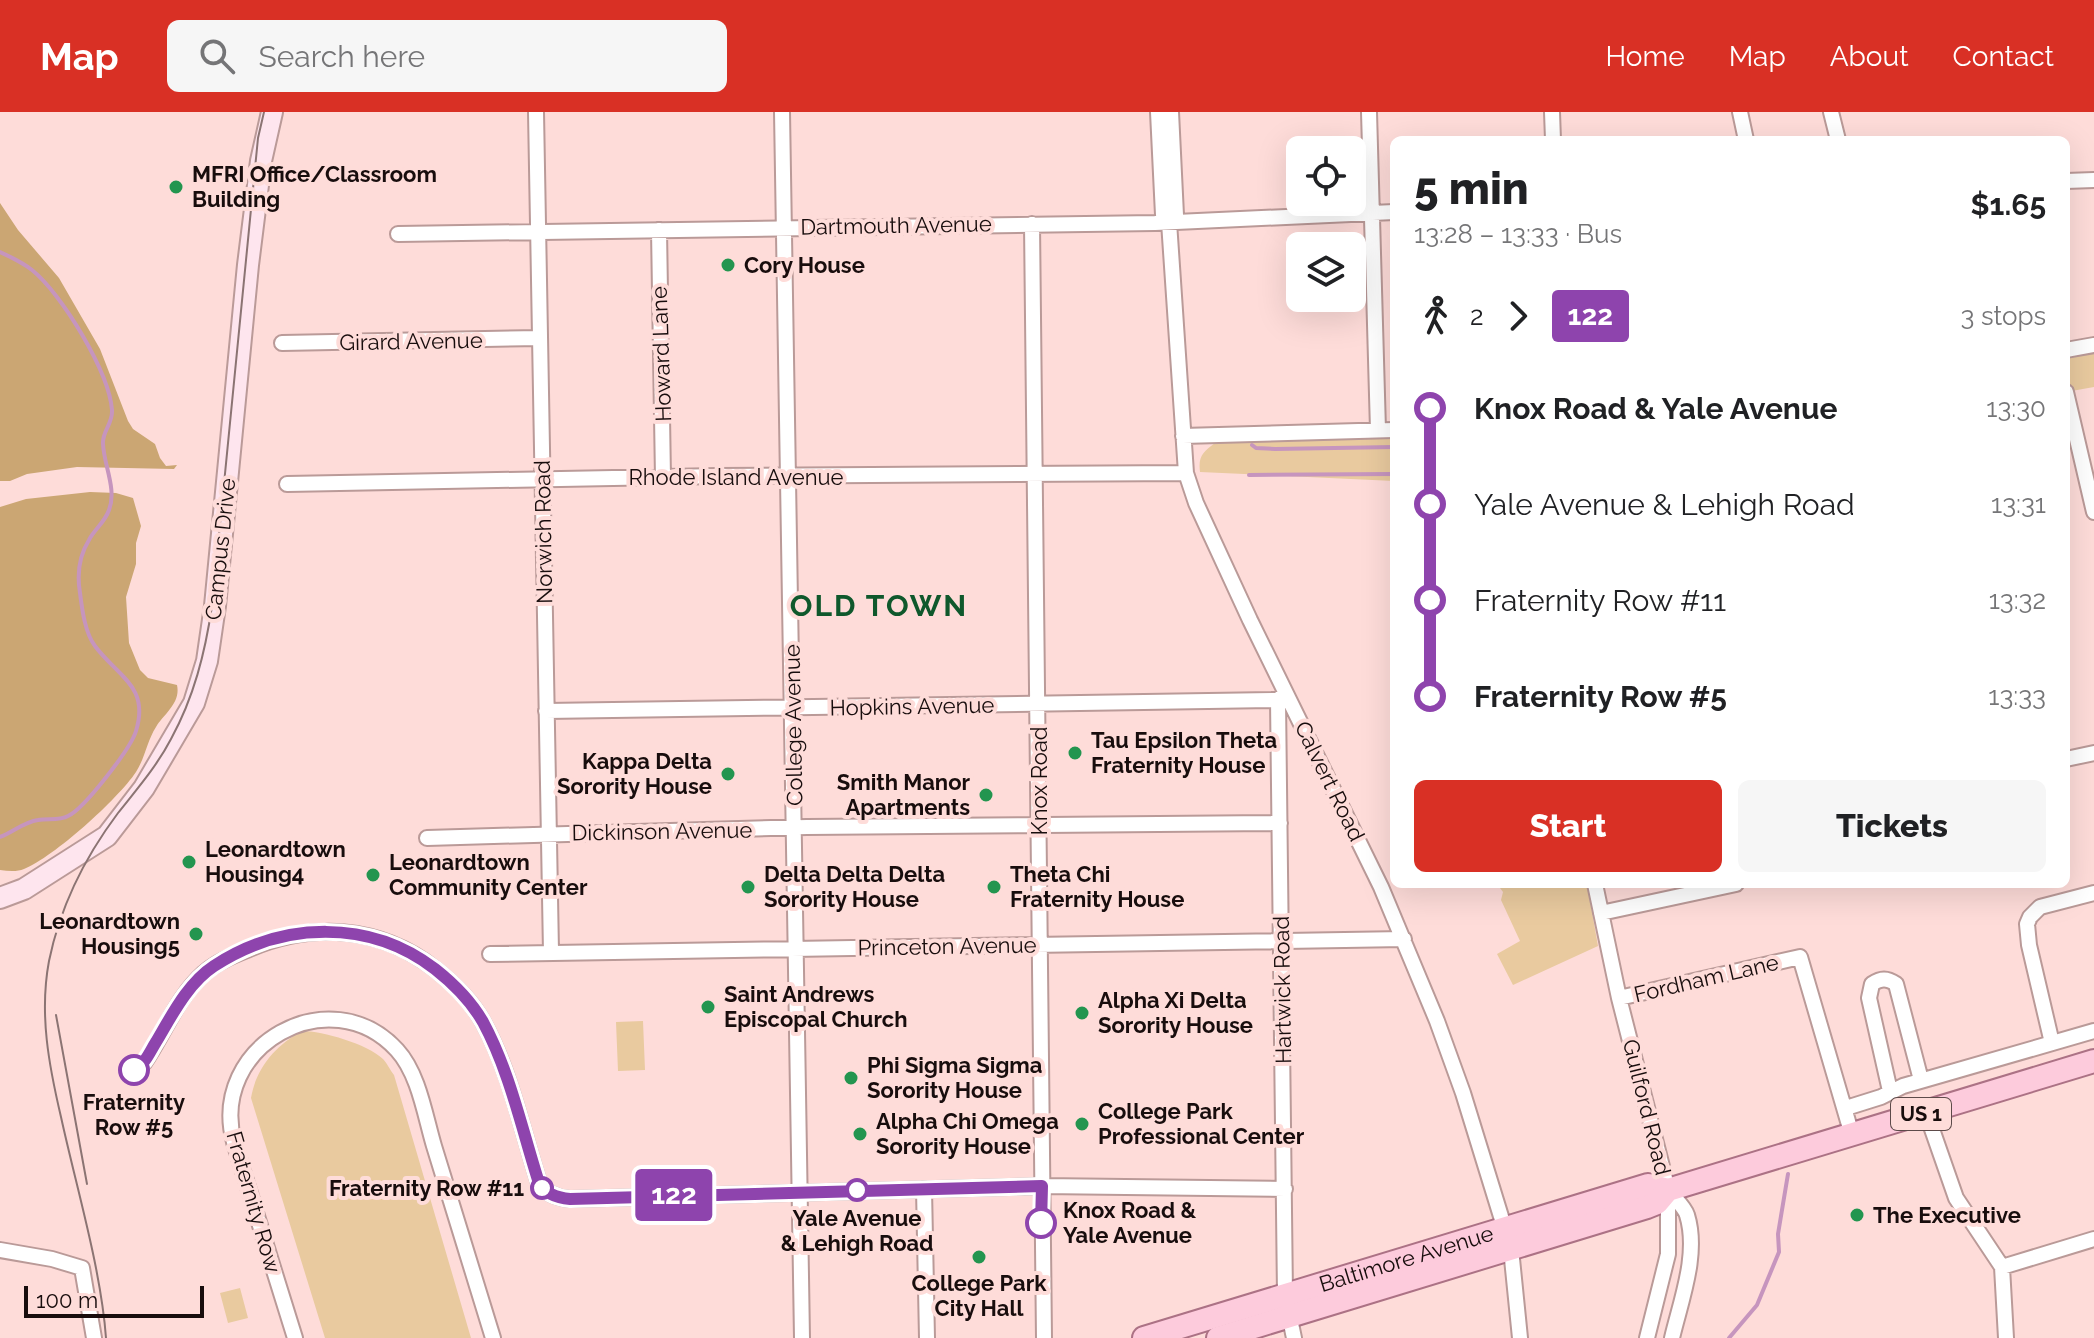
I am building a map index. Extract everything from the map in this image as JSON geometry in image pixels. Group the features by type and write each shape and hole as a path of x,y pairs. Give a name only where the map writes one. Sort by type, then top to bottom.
{"main road":[{"name":"Campus Drive","path":"0,898 24,889 107,836 144,788 194,703 207,661 215,606 248,265 261,161 272,112"},
{"name":"Baltimore Avenue","path":"1218,1338 1290,1316 1508,1239 1648,1185 1668,1190 2094,1061"},
{"name":"Baltimore Avenue","path":"1144,1338 1290,1316"}],"street":[{"name":"Norwich Road","path":"536,112 551,952"},
{"name":"College Avenue","path":"782,112 802,1338"},
{"name":"Calvert Road","path":"1158,112 1163,215 1169,222 1186,473 1196,503 1282,696 1404,939 1463,1093 1508,1239 1520,1338"},
{"name":"Calvert Road","path":"1169,222 1176,215 1171,112"},
{"path":"1369,112 1378,430"},
{"path":"1552,112 1553,136"},
{"path":"1740,112 1745,136"},
{"path":"1831,112 1837,136"},
{"path":"2070,181 2094,180"},
{"name":"Dartmouth Avenue","path":"398,234 1169,222 1390,212"},
{"name":"Knox Road","path":"1032,224 1044,1338"},
{"name":"Howard Lane","path":"659,230 663,478"},
{"name":"Girard Avenue","path":"282,343 540,338"},
{"path":"2070,349 2094,345"},
{"path":"2070,409 2094,512"},
{"path":"1183,436 1390,430"},
{"name":"Rhode Island Avenue","path":"287,484 1186,473"},
{"name":"Hopkins Avenue","path":"546,711 1038,704 1282,696"},
{"name":"Hartwick Road","path":"1282,696 1281,940 1290,1316"},
{"path":"2070,758 2094,753"},
{"name":"Dickinson Avenue","path":"427,838 794,828 1280,823"},
{"name":"Guilford Road","path":"1596,888 1619,998 1668,1190"},
{"path":"1601,913 1717,888"},
{"path":"2052,1043 2027,924 2040,907 2094,893"},
{"path":"144,1063 192,986 216,964 270,940 339,931 372,936 418,956 456,985 471,1004 493,1044 539,1183 550,1194 570,1199 1042,1186 1285,1189"},
{"name":"Princeton Avenue","path":"490,954 1404,939"},
{"name":"Fordham Lane","path":"1619,998 1800,957 1852,1135"},
{"path":"1890,1091 1869,998 1872,984 1878,980 1890,980 1896,984 1921,1080"},
{"name":"Fraternity Row","path":"295,1338 234,1142 230,1111 237,1079 263,1043 288,1028 327,1020 366,1029 388,1042 405,1061 431,1134 493,1338"},
{"path":"1846,1108 1921,1080 2094,1031"},
{"path":"1926,1112 1956,1198 2002,1267 2006,1338"},
{"path":"924,1189 927,1338"},
{"path":"1647,1338 1668,1254 1668,1190"},
{"path":"1668,1190 1685,1210 1690,1245 1688,1270 1672,1338"},
{"path":"2002,1267 2094,1239"},
{"path":"0,1250 82,1268 94,1338"}],"shaded area":[{"path":"0,203 18,230 59,278 100,349 133,429 155,444 166,466 177,465 174,469 77,467 0,481"},
{"path":"2094,345 2094,387 2070,391 2070,349"},
{"path":"1390,434 1390,481 1200,472 1202,455 1215,443"},
{"path":"90,492 116,493 133,498 141,526 136,543 136,564 126,597 129,643 140,670 148,678 177,685 177,697 153,732 136,772 101,811 37,862 18,871 0,870 0,507 26,499"},
{"path":"1500,888 1588,888 1598,946 1513,985 1497,954 1520,941 1501,900 1503,892"},
{"path":"643,1021 645,1070 618,1071 616,1022"},
{"path":"302,1031 333,1036 367,1048 383,1059 394,1075 471,1338 325,1338 251,1098 262,1067 284,1043"},
{"path":"240,1288 248,1318 228,1323 220,1293"}],"waterway":[{"path":"0,252 32,270 57,297 93,355 109,394 112,415 103,444 111,502 83,552 79,586 84,621 92,641 129,683 139,703 136,731 126,750 95,791 75,811 61,818 33,821 0,837"},
{"path":"1252,445 1275,449 1390,447"},
{"path":"1249,475 1390,474"},
{"path":"1729,1338 1757,1305 1779,1252 1778,1234 1788,1174"}],"tram line":[{"path":"106,1338 94,1256 49,1059 45,1020 46,981 54,941 75,883 106,830 165,749 186,707 202,658 212,606 258,138 264,112"},
{"path":"56,1015 87,1184"}],"bus line":[{"name":"122","path":"134,1070 147,1059 192,986 216,964 270,940 311,932 347,931 396,944 418,956 456,985 471,1004 493,1044 539,1183 545,1191 555,1196 570,1199 1042,1186 1041,1223"}],"place":[{"name":"MFRI Office/Classroom Building","path":"176,187"},
{"name":"Cory House","path":"728,265"},
{"name":"Tau Epsilon Theta Fraternity House","path":"1075,753"},
{"name":"Kappa Delta Sorority House","path":"728,774"},
{"name":"Smith Manor Apartments","path":"986,795"},
{"name":"Leonardtown Housing4","path":"189,862"},
{"name":"Leonardtown Community Center","path":"373,875"},
{"name":"Delta Delta Delta Sorority House","path":"748,887"},
{"name":"Theta Chi Fraternity House","path":"994,887"},
{"name":"Leonardtown Housing5","path":"196,934"},
{"name":"Saint Andrews Episcopal Church","path":"708,1007"},
{"name":"Alpha Xi Delta Sorority House","path":"1082,1013"},
{"name":"Fraternity Row #5","path":"134,1070"},
{"name":"Phi Sigma Sigma Sorority House","path":"851,1078"},
{"name":"College Park Professional Center","path":"1082,1124"},
{"name":"Alpha Chi Omega Sorority House","path":"860,1134"},
{"name":"Fraternity Row #11","path":"542,1188"},
{"name":"Yale Avenue & Lehigh Road","path":"857,1190"},
{"name":"The Executive","path":"1857,1215"},
{"name":"Knox Road & Yale Avenue","path":"1041,1223"},
{"name":"College Park City Hall","path":"979,1257"}],"district":[{"name":"OLD TOWN","path":"879,605"}]}
